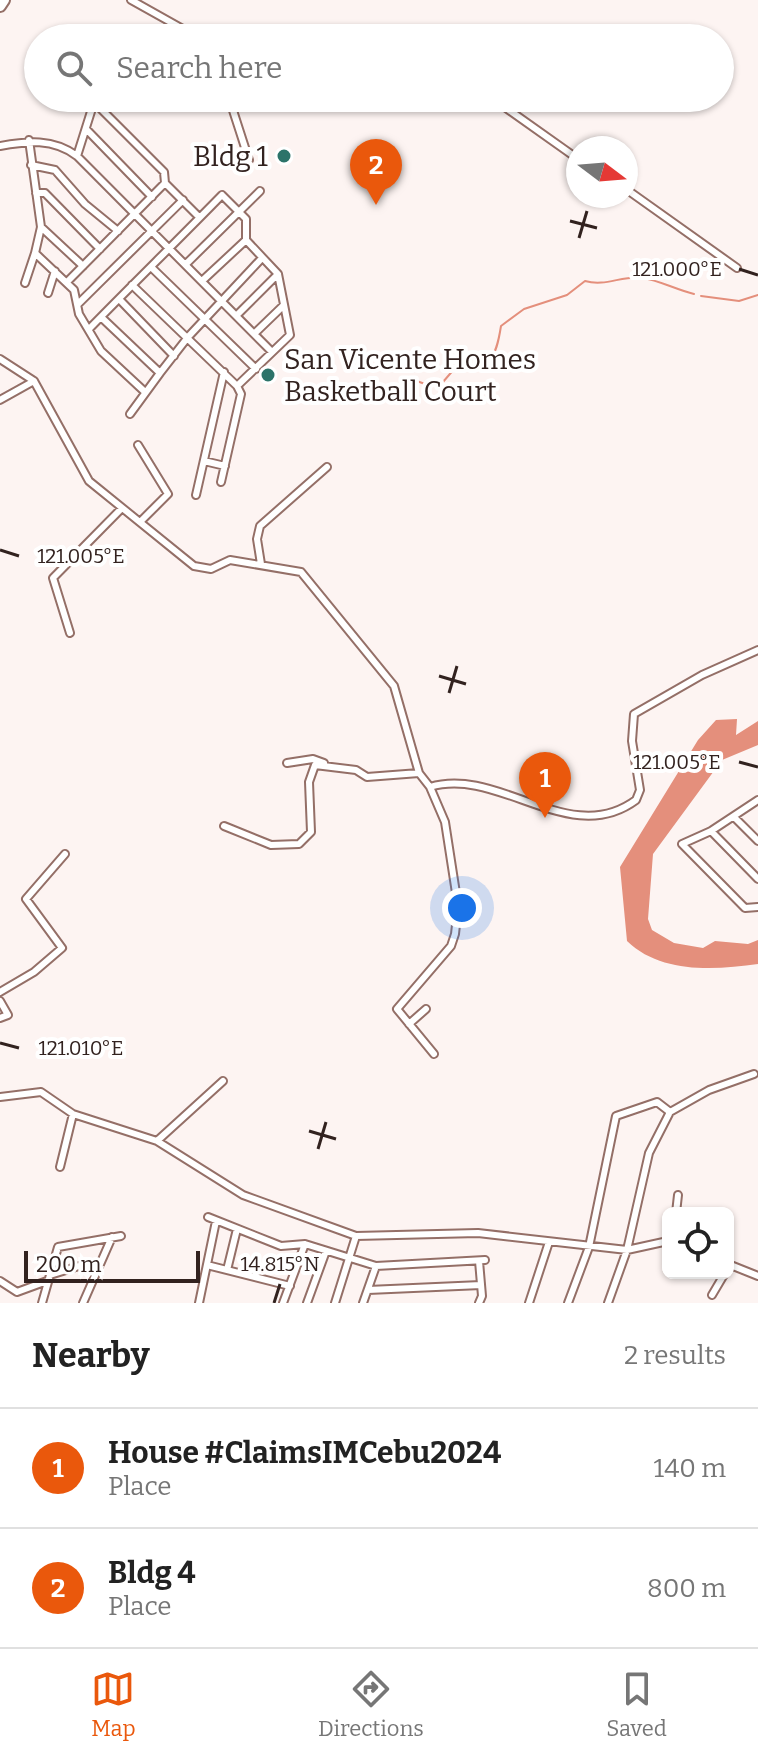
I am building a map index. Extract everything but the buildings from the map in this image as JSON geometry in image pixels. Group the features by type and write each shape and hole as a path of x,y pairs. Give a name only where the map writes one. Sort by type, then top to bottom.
{"main road":[{"path":"0,6 4,0"}],"street":[{"path":"131,0 176,24"},
{"path":"151,9 155,0"},
{"path":"77,156 90,112"},
{"path":"104,112 164,172 165,183 199,217"},
{"path":"234,112 249,160"},
{"path":"512,112 566,150"},
{"path":"87,130 152,197"},
{"path":"25,283 41,227 29,140"},
{"path":"0,146 29,140 62,147 77,156 272,352"},
{"path":"31,165 55,170 85,204 118,231"},
{"path":"67,282 165,183"},
{"path":"186,264 260,191"},
{"path":"36,193 45,193 100,249"},
{"path":"89,329 222,195 246,219 246,240 278,274 290,335 237,386"},
{"path":"638,198 737,268"},
{"path":"78,304 183,200"},
{"path":"41,227 83,266"},
{"path":"203,280 246,240"},
{"path":"35,253 74,290 79,314 101,351 145,392"},
{"path":"130,414 188,337 262,258"},
{"path":"151,267 256,369"},
{"path":"48,293 55,271"},
{"path":"237,315 278,274"},
{"path":"132,285 224,372 241,394 221,482"},
{"path":"120,300 174,356"},
{"path":"255,333 284,305"},
{"path":"101,317 160,373"},
{"path":"0,359 34,381 83,471 121,509 194,566 211,569 230,560 290,568 309,579 394,686 419,773 430,787 434,804 445,822 458,906 451,946 397,1009 434,1054"},
{"path":"196,495 224,372"},
{"path":"0,400 34,381"},
{"path":"138,445 168,494 140,522"},
{"path":"204,461 225,466"},
{"path":"261,564 257,539 260,526 327,467"},
{"path":"70,633 53,578 121,509"},
{"path":"430,787 448,782 467,782 562,812 606,815 636,800 640,790 632,741 634,714 702,675 758,650"},
{"path":"287,763 313,759 327,765"},
{"path":"224,826 271,845 299,844 311,832 311,770 318,764 356,770 367,777 419,773"},
{"path":"758,800 711,831 684,841 683,847 745,908 758,907"},
{"path":"734,817 758,841"},
{"path":"711,831 758,879"},
{"path":"0,992 34,972 62,948 26,899 65,854"},
{"path":"0,1001 8,1015 0,1018"},
{"path":"409,1024 426,1009"},
{"path":"608,1303 627,1250 643,1170 670,1112 709,1090 754,1074"},
{"path":"157,1141 223,1081"},
{"path":"0,1097 41,1092 73,1114 157,1141 243,1195 356,1236 478,1233 627,1250 662,1242"},
{"path":"568,1303 589,1247 616,1116 657,1102 670,1112"},
{"path":"60,1167 73,1114"},
{"path":"677,1207 678,1195"},
{"path":"208,1217 281,1246 305,1244 376,1266 482,1260 479,1303"},
{"path":"199,1303 216,1221"},
{"path":"227,1270 237,1229"},
{"path":"42,1303 58,1247 121,1236"},
{"path":"335,1303 356,1236"},
{"path":"83,1303 112,1237"},
{"path":"529,1303 549,1242"},
{"path":"283,1303 305,1244"},
{"path":"307,1303 326,1251"},
{"path":"207,1265 290,1286"},
{"path":"17,1292 79,1266"},
{"path":"363,1303 376,1266"},
{"path":"734,1270 758,1276"},
{"path":"712,1295 721,1279"},
{"path":"0,1281 17,1292"},
{"path":"368,1290 481,1285"},
{"path":"15,1303 17,1292"}],"shaded area":[{"path":"737,719 736,735 758,721 758,745 722,760 653,854 648,919 652,930 674,943 703,948 715,941 748,944 758,940 758,964 707,968 672,964 641,952 627,941 620,867 698,740 716,720"}],"waterway":[{"path":"414,380 425,384 443,382 455,368 484,365 497,347 501,326 524,309 567,295 585,281 600,283 643,278 694,294"},
{"path":"701,296 739,301 758,295"}],"place":[{"name":"Bldg 1","path":"284,156"},
{"name":"Bldg 4","path":"376,205"},
{"name":"San Vicente Homes Basketball Court","path":"268,375"},
{"name":"House #ClaimsIMCebu2024","path":"545,818"}]}
